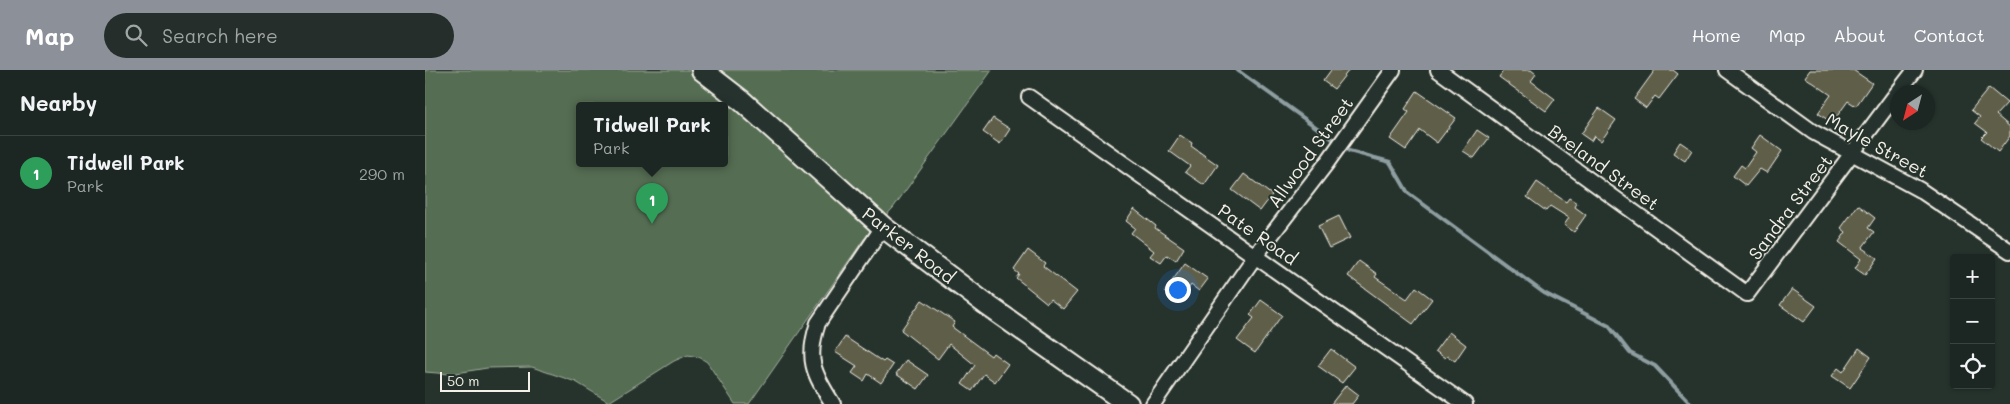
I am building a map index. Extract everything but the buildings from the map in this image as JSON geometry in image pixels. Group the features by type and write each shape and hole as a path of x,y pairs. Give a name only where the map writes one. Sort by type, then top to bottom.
{"main road":[{"name":"Parker Road","path":"702,70 749,107 883,227 987,305 1128,404"}],"street":[{"name":"Allwood Street","path":"1153,404 1256,256 1326,164 1393,70"},
{"name":"Breland Street","path":"1438,70 1747,294"},
{"name":"Mayle Street","path":"1727,70 1813,132 1920,190 2010,252"},
{"name":"Sandra Street","path":"1904,85 1915,70"},
{"name":"Pate Road","path":"1029,97 1465,404"},
{"name":"Sandra Street","path":"1747,294 1890,104"},
{"path":"833,404 813,365 811,349 813,338 818,323 883,227"}],"green space":[{"path":"425,70 992,70 893,208 864,239 749,404 735,404 707,362 699,357 688,355 674,361 609,402 576,382 532,367 487,368 450,374 425,372"}],"waterway":[{"path":"1237,70 1349,151 1390,162 1408,193 1544,293 1609,326 1630,353 1655,366 1691,404"}],"place":[{"name":"Tidwell Park","path":"652,224"}]}
